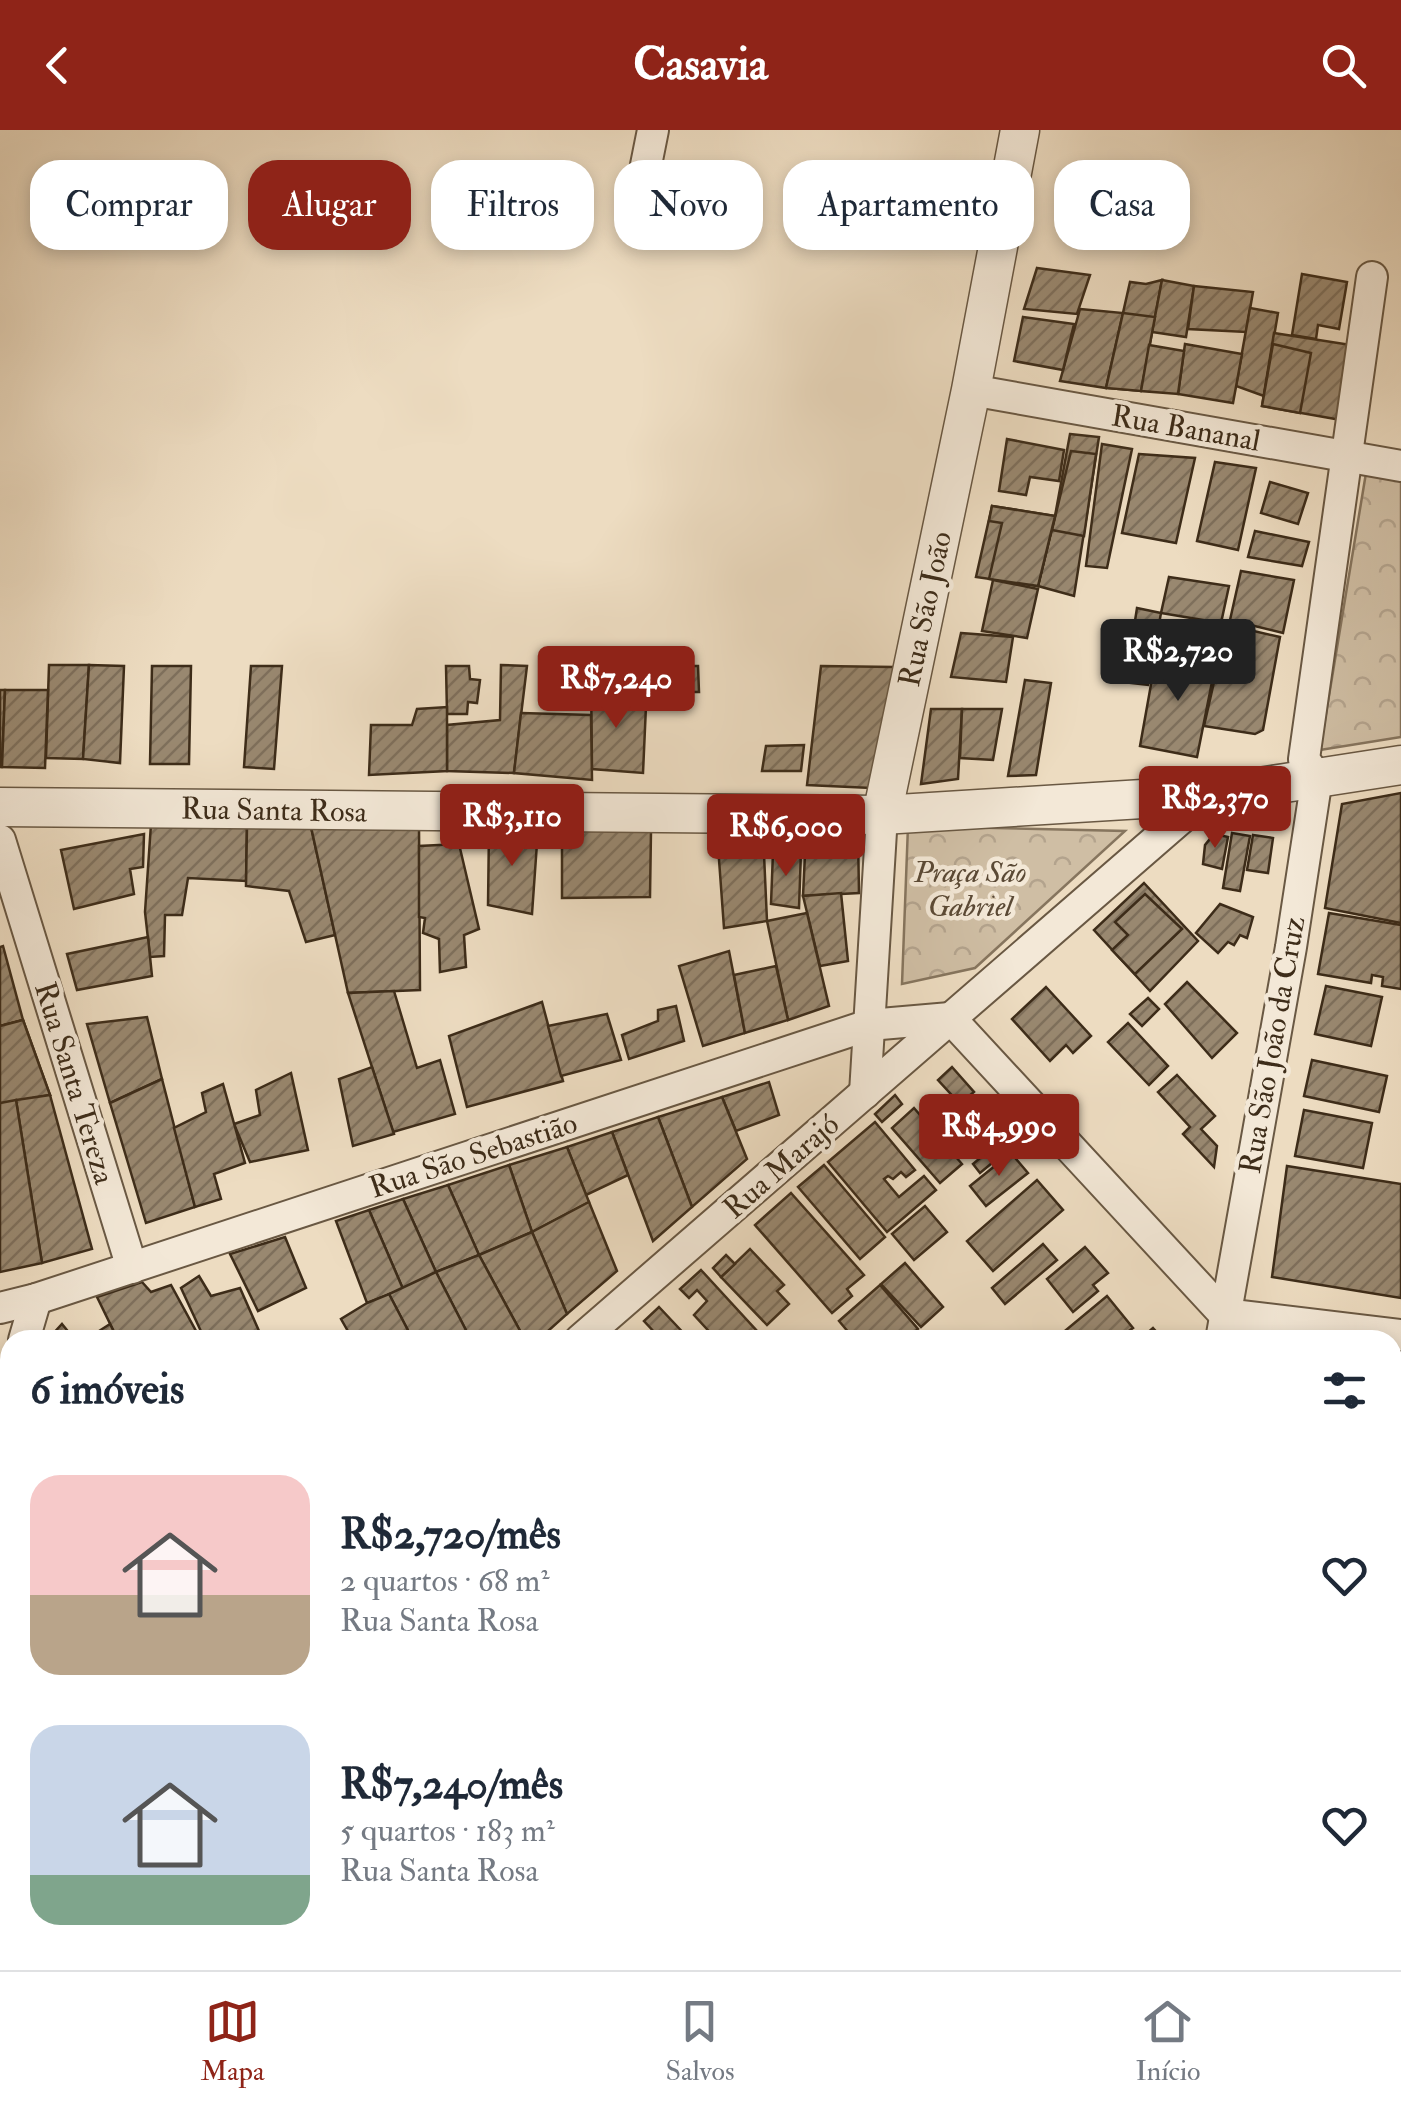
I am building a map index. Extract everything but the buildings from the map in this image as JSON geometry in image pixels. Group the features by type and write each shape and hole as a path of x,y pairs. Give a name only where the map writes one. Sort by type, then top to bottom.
{"street":[{"path":"647,160 653,130"},
{"name":"Rua São João","path":"865,1092 882,815 971,390 1020,130"},
{"name":"Rua São João da Cruz","path":"1222,1330 1291,947 1316,778 1304,758 1372,277"},
{"name":"Rua Bananal","path":"971,390 1401,466"},
{"name":"Rua Santa Rosa","path":"0,807 882,815 1208,795 1401,765"},
{"name":"Rua Marajó","path":"591,1330 1208,795"},
{"name":"Rua Santa Tereza","path":"0,840 132,1268"},
{"path":"950,1018 1218,1330"},
{"name":"Rua São Sebastião","path":"0,1308 869,1025 950,1018"},
{"path":"27,1330 36,1299"}],"green space":[{"path":"1366,473 1401,478 1401,737 1320,750"},
{"name":"Praça São Gabriel","path":"908,826 1125,831 975,968 902,984"}]}
